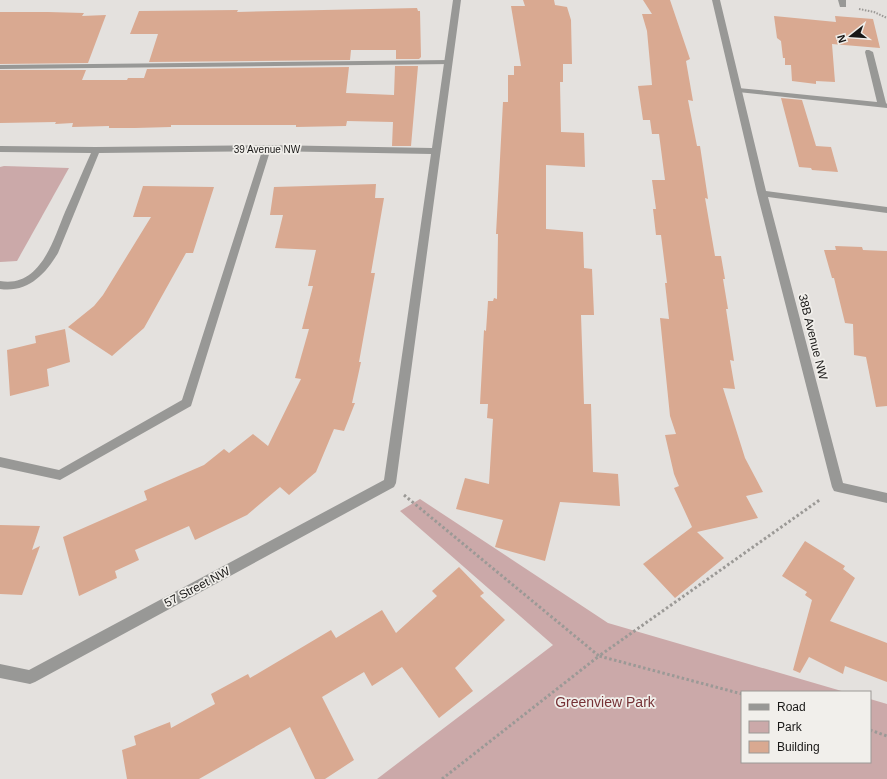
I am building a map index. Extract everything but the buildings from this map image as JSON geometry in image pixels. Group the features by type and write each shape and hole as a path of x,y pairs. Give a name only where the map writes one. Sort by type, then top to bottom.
{"street":[{"path":"390,483 457,0"},
{"name":"38B Avenue NW","path":"716,0 762,193 838,487"},
{"path":"738,90 884,105 869,52"},
{"path":"0,67 449,62"},
{"path":"0,462 60,475 187,403 267,148"},
{"name":"39 Avenue NW","path":"0,149 96,150 267,148 437,151"},
{"path":"0,285 20,285 34,277 45,267 53,254 96,150"},
{"path":"762,193 887,210"},
{"name":"57 Street NW","path":"0,671 30,677 390,483"},
{"path":"838,487 887,498"}],"path":[{"path":"843,2 887,18"},
{"path":"390,483 599,656 741,694"},
{"path":"442,779 599,656 838,487"},
{"path":"871,730 887,736"}],"green space":[{"path":"0,167 69,168 17,261 0,262"},
{"name":"Greenview Park","path":"420,499 608,623 842,691 741,691 741,763 871,763 871,699 887,704 887,779 377,779 553,645 400,511"}]}
